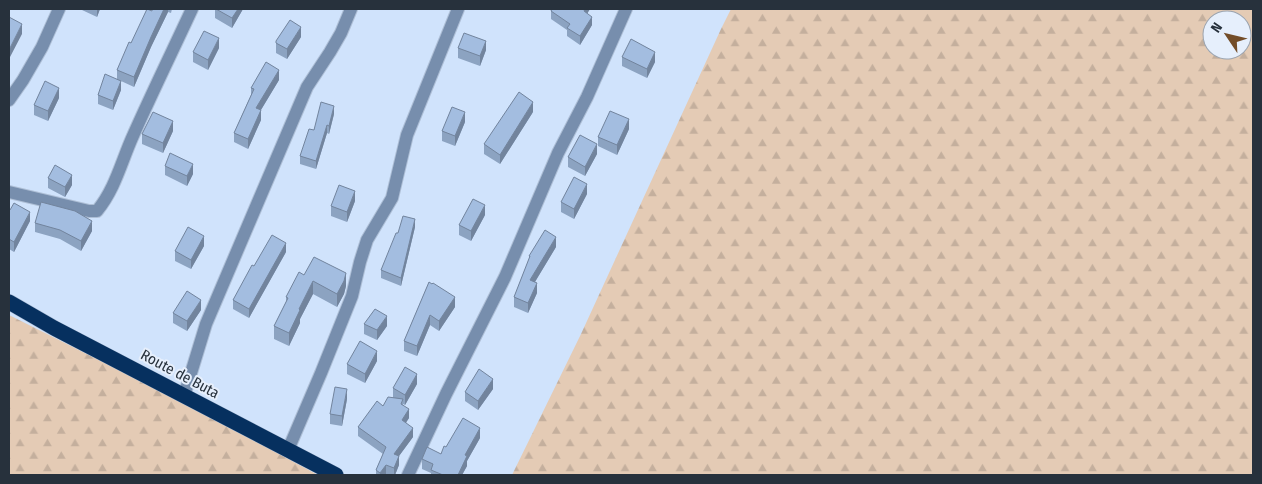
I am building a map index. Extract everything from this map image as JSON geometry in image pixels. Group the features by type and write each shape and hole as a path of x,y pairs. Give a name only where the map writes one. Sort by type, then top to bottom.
{"highway":[{"name":"Route de Buta","path":"9,302 54,328 336,475"}],"street":[{"path":"9,100 42,47 59,9"},
{"path":"9,192 89,211 97,211 106,200 113,186 134,132 192,9"},
{"path":"184,396 206,324 303,96 338,40 351,9"},
{"path":"288,450 352,296 367,240 392,198 407,135 458,9"},
{"path":"408,475 446,394 505,277 558,153 587,97 626,9"}],"green space":[{"path":"731,9 1253,9 1253,475 512,475 581,334"},
{"path":"9,315 189,405 318,475 9,475"}],"building":[{"path":"147,9 152,11 152,9 164,9 134,77 117,70 129,42 131,43"},
{"path":"216,9 238,9 232,18"},
{"path":"552,9 585,9 584,11 592,17 580,36 567,28 570,24 551,11"},
{"path":"9,17 22,24 9,50"},
{"path":"290,20 301,27 287,49 276,43 276,41"},
{"path":"204,31 219,38 208,60 193,52"},
{"path":"464,33 486,41 480,56 458,48"},
{"path":"631,39 655,52 647,69 622,57"},
{"path":"266,62 279,70 256,108 261,110 248,139 234,133 254,89 251,88"},
{"path":"105,74 121,81 113,101 98,95"},
{"path":"45,81 59,88 48,111 34,105"},
{"path":"519,92 533,102 500,155 484,144"},
{"path":"321,102 334,106 316,161 300,156 309,129 314,130"},
{"path":"452,107 465,112 455,136 442,131"},
{"path":"610,111 629,119 617,145 598,137"},
{"path":"153,112 173,121 163,143 142,134"},
{"path":"580,135 597,144 585,167 568,157"},
{"path":"170,153 193,164 187,176 165,166"},
{"path":"55,165 72,175 65,187 48,178"},
{"path":"574,177 587,184 574,209 561,202"},
{"path":"339,185 355,191 347,212 331,206"},
{"path":"473,199 485,205 471,231 459,225"},
{"path":"41,202 75,211 92,221 81,241 60,230 35,223"},
{"path":"14,203 30,212 14,242 9,239 9,210"},
{"path":"403,216 415,219 401,278 381,270 396,233 398,233"},
{"path":"188,227 204,236 191,260 175,251"},
{"path":"545,230 556,237 530,280 537,283 528,303 514,297 529,256"},
{"path":"272,235 286,243 249,309 233,300 252,265 254,266"},
{"path":"314,257 346,273 344,281 337,294 313,281 289,333 274,326 299,272 304,275"},
{"path":"429,282 455,297 439,321 430,315 417,346 404,341"},
{"path":"187,291 201,300 187,321 173,313"},
{"path":"375,309 387,316 377,330 364,324"},
{"path":"360,341 377,351 365,374 347,364"},
{"path":"405,367 417,374 405,395 393,388"},
{"path":"479,369 493,379 478,401 465,392"},
{"path":"335,387 347,389 342,416 330,414"},
{"path":"388,397 403,399 401,404 409,409 402,420 413,428 394,454 399,456 394,468 386,465 380,473 376,470 386,447 358,427 377,401 383,406"},
{"path":"463,418 480,428 465,455 467,456 458,475 443,475 431,470 433,464 422,459 427,447 441,454 444,446 446,447"}]}
